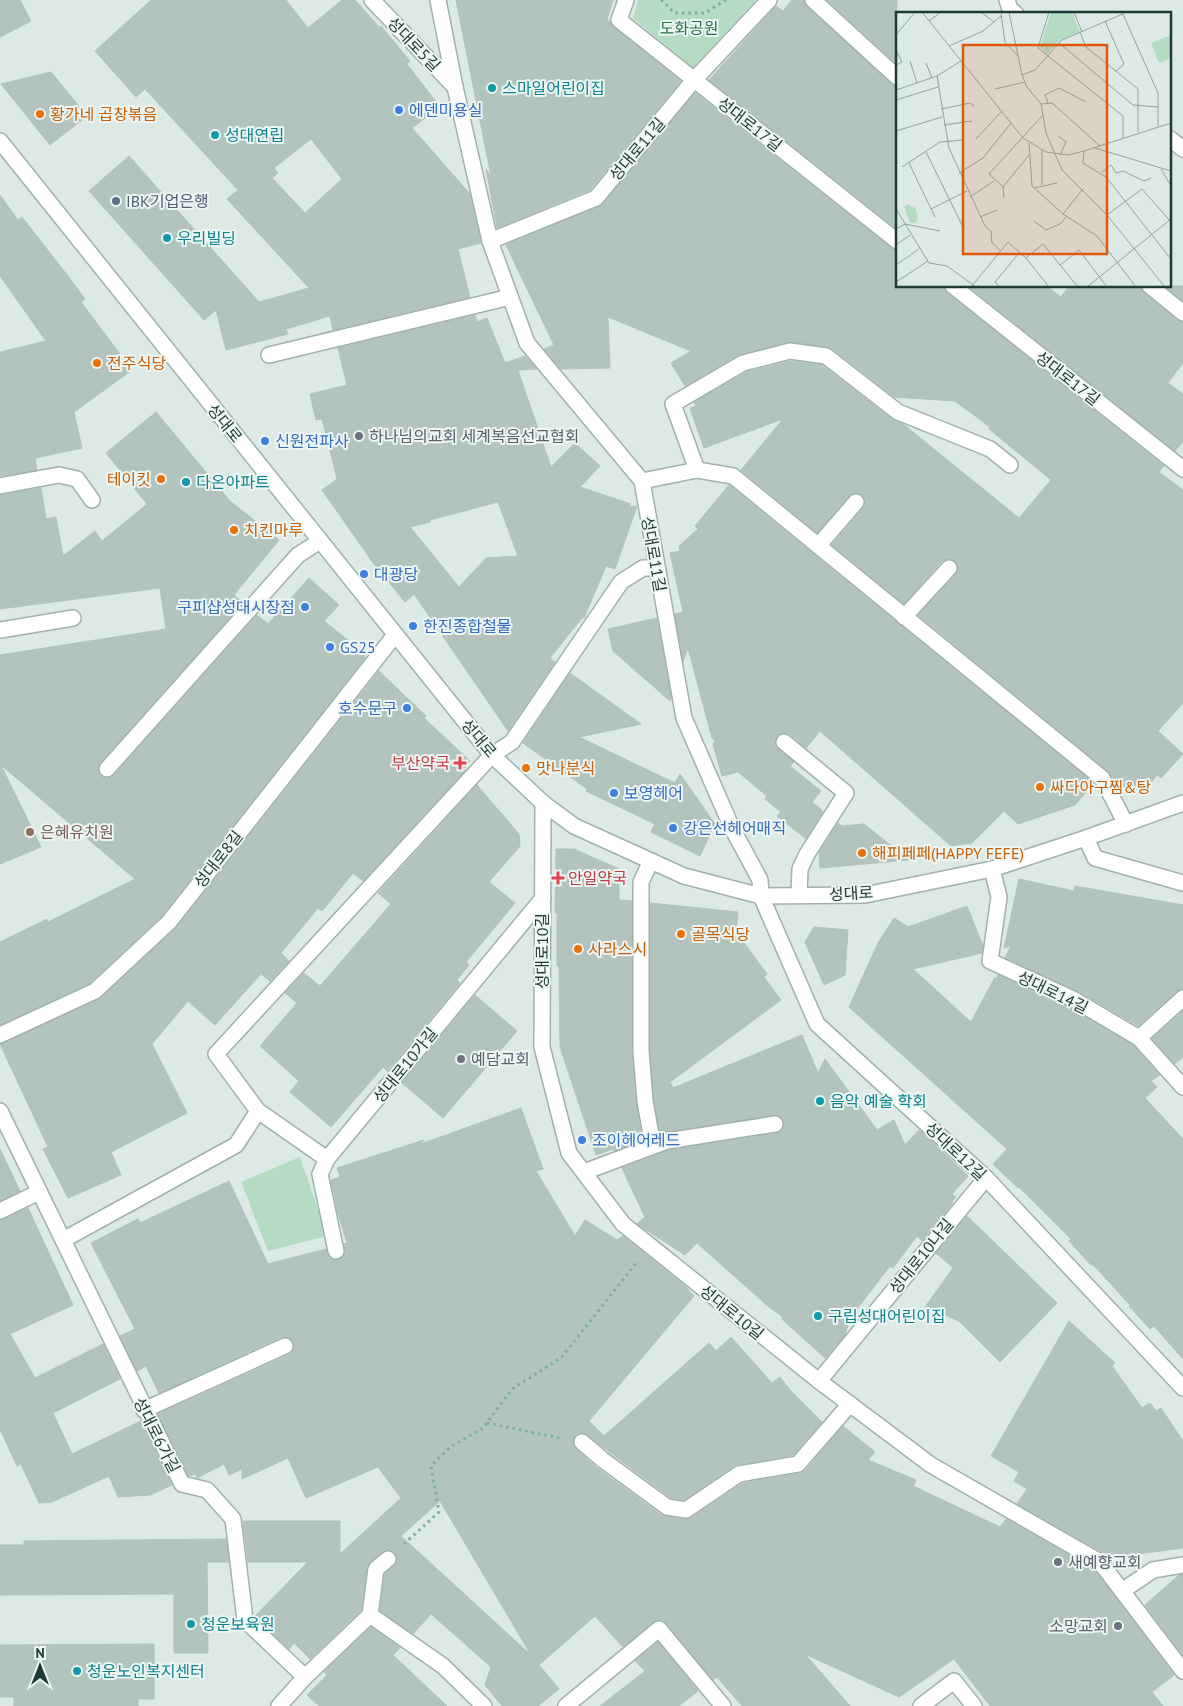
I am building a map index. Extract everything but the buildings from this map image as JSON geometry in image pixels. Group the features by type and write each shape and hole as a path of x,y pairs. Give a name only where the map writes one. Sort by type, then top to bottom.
{"street":[{"name":"성대로5길","path":"372,0 455,87"},
{"path":"438,0 455,87 490,242 527,343 642,480 697,470 733,476 1102,778 1126,824"},
{"name":"성대로17길","path":"626,0 620,20 896,240"},
{"name":"성대로11길","path":"490,242 596,198 694,80 769,0"},
{"path":"813,0 896,76"},
{"path":"1007,0 1010,9 1014,12"},
{"path":"1170,139 1183,149"},
{"name":"성대로","path":"0,141 492,755 543,803 574,826 684,876 760,896 865,895 992,869 1183,803"},
{"name":"성대로17길","path":"956,288 1183,469"},
{"path":"1152,288 1183,313"},
{"path":"269,355 510,298"},
{"path":"697,470 673,404 743,362 790,351 826,356 898,412 990,448 1010,464"},
{"path":"0,486 59,475 78,478 92,500"},
{"name":"성대로11길","path":"642,480 656,568 684,718 732,828 760,880 760,896"},
{"path":"818,546 856,502"},
{"path":"107,769 298,555 320,541"},
{"path":"327,1159 258,1111 216,1054 492,755 512,742 621,582 643,568 656,568"},
{"path":"904,617 949,568"},
{"path":"0,630 73,618"},
{"name":"성대로8길","path":"0,1035 95,991 169,922 396,635"},
{"path":"784,742 846,793 807,854 800,869 799,895"},
{"name":"성대로10길","path":"543,803 542,1047 569,1153 623,1224 819,1381 931,1464 1100,1562 1183,1670"},
{"path":"1086,838 1095,858 1183,883"},
{"path":"651,861 641,882 641,1051 645,1101 652,1146"},
{"name":"성대로14길","path":"992,869 999,897 990,961 1073,999 1139,1038 1183,1087"},
{"name":"성대로12길","path":"760,896 817,1024 986,1178 1183,1388"},
{"name":"성대로10가길","path":"336,1251 320,1174 327,1159 542,898"},
{"path":"1139,1038 1183,998"},
{"name":"성대로6가길","path":"0,1111 144,1410 182,1484 207,1490 233,1519 245,1620 305,1677"},
{"path":"63,1240 236,1145 258,1111"},
{"path":"584,1172 667,1141 774,1124"},
{"name":"성대로10나길","path":"819,1381 986,1178"},
{"path":"0,1212 39,1192"},
{"path":"144,1410 286,1346"},
{"path":"582,1442 603,1460 666,1506 686,1510 739,1474 798,1464 850,1404"},
{"path":"280,1706 305,1677 370,1615 376,1568 388,1558"},
{"path":"1122,1590 1153,1570 1183,1565"},
{"path":"370,1615 442,1666 473,1703"},
{"path":"566,1706 659,1629 723,1706"},
{"path":"921,1706 954,1681 974,1706"}],"path":[{"path":"661,0 675,13 705,13 726,0"},
{"path":"388,1558 439,1512 430,1466 450,1447 483,1428 512,1390 561,1358 649,1246"},
{"path":"487,1423 582,1442"}],"green space":[{"name":"도화공원","path":"638,0 756,0 693,68 633,18"},
{"path":"300,1157 327,1236 268,1251 241,1182"}],"place":[{"name":"스마일어린이집","path":"492,88"},
{"name":"에덴미용실","path":"399,110"},
{"name":"황가네 곱창볶음","path":"40,114"},
{"name":"성대연립","path":"215,135"},
{"name":"IBK기업은행","path":"116,201"},
{"name":"우리빌딩","path":"167,238"},
{"name":"전주식당","path":"97,363"},
{"name":"하나님의교회 세계복음선교협회","path":"359,436"},
{"name":"신원전파사","path":"265,441"},
{"name":"테이킷","path":"161,479"},
{"name":"다온아파트","path":"186,482"},
{"name":"치킨마루","path":"234,530"},
{"name":"대광당","path":"364,574"},
{"name":"구피샵성대시장점","path":"305,607"},
{"name":"한진종합철물","path":"413,626"},
{"name":"GS25","path":"330,647"},
{"name":"호수문구","path":"407,708"},
{"name":"부산약국","path":"460,763"},
{"name":"맛나분식","path":"526,768"},
{"name":"싸다아구찜&탕","path":"1040,787"},
{"name":"보영헤어","path":"614,793"},
{"name":"강은선헤어매직","path":"673,828"},
{"name":"은혜유치원","path":"30,832"},
{"name":"해피페페(HAPPY FEFE)","path":"862,853"},
{"name":"안일약국","path":"558,878"},
{"name":"골목식당","path":"681,934"},
{"name":"사라스시","path":"578,949"},
{"name":"예담교회","path":"461,1059"},
{"name":"음악 예술 학회","path":"820,1101"},
{"name":"조이헤어레드","path":"582,1140"},
{"name":"구립성대어린이집","path":"818,1316"},
{"name":"새예향교회","path":"1058,1562"},
{"name":"청운보육원","path":"191,1624"},
{"name":"소망교회","path":"1118,1626"},
{"name":"청운노인복지센터","path":"77,1671"}]}
